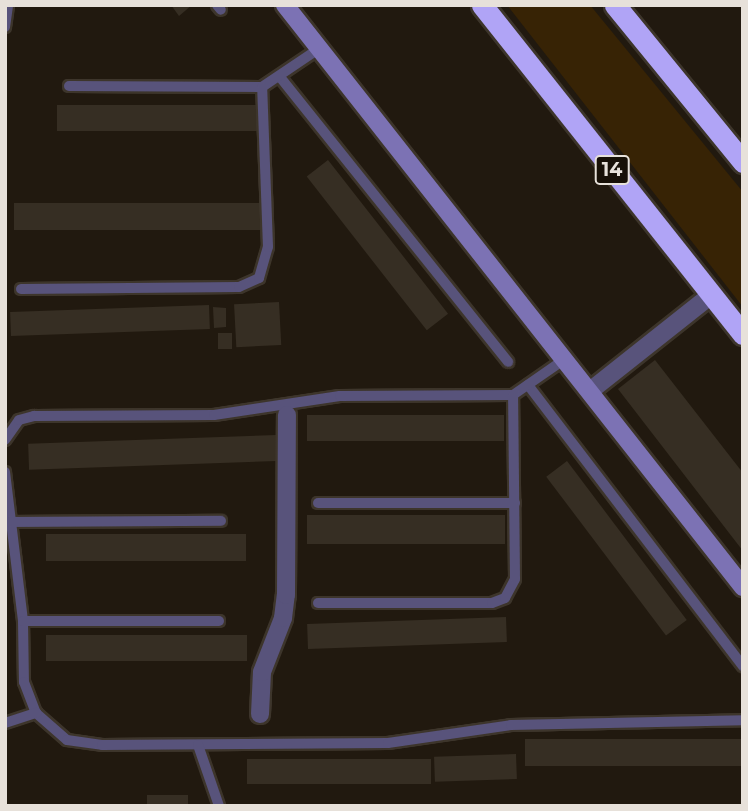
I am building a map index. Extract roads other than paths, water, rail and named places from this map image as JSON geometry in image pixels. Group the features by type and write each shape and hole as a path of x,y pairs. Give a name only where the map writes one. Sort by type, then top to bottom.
{"highway":[{"name":"14","path":"482,5 743,334"},
{"path":"615,5 743,162"}],"street":[{"path":"285,5 743,587"},
{"path":"590,391 711,295"},
{"path":"260,714 262,672 283,618 286,595 287,415"}],"lane":[{"path":"5,27 8,5"},
{"path":"69,86 262,87 320,48"},
{"path":"280,77 508,362"},
{"path":"20,289 239,287 259,278 268,247 262,87"},
{"path":"5,440 19,420 34,416 214,415 340,396 513,395 565,359"},
{"path":"528,385 743,666"},
{"path":"318,603 492,603 505,598 515,579 513,395"},
{"path":"5,472 23,621 24,682 36,713 67,740 83,744 388,743 511,725 743,720"},
{"path":"318,503 515,503"},
{"path":"10,522 222,521"},
{"path":"23,621 219,621"},
{"path":"5,723 36,713"},
{"path":"198,745 219,806"}]}
